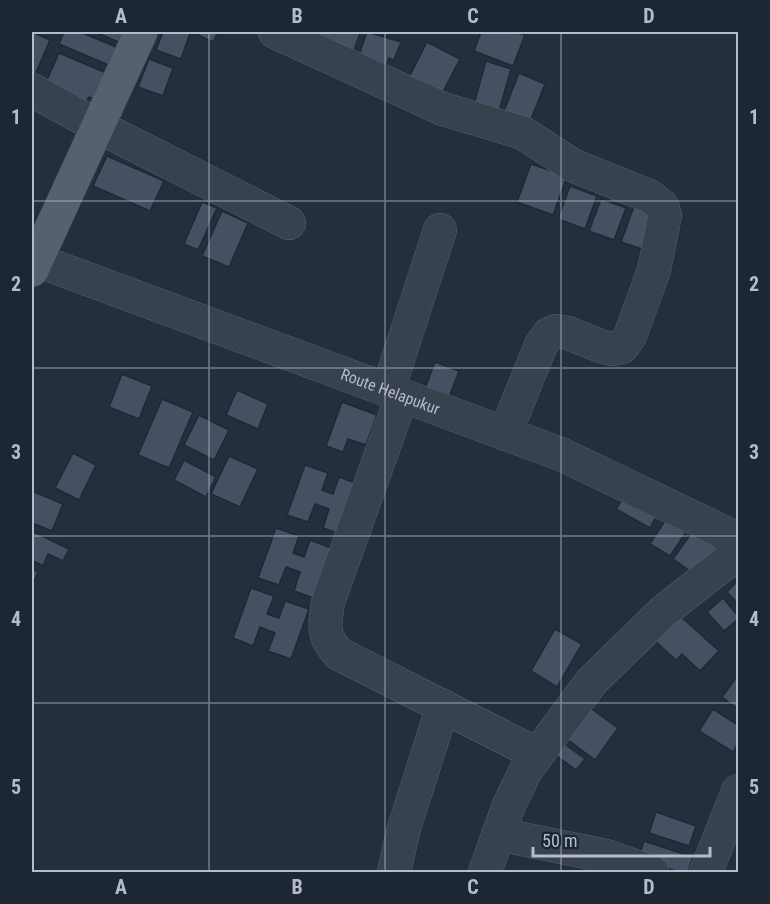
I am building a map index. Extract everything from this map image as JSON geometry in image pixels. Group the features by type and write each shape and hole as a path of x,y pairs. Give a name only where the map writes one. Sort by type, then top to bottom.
{"main road":[{"path":"34,265 99,128 141,32"}],"street":[{"path":"275,32 443,109 523,133 572,165 649,196 662,206 665,215 654,270 630,336 622,347 613,349 568,333 556,331 549,334 541,345 505,434"},
{"path":"32,90 99,128 289,223"},
{"path":"440,230 395,393 328,602 324,630 329,643 339,654 537,754"},
{"name":"Route Helapukur","path":"34,265 563,455 738,539"},
{"path":"485,873 498,834 526,770 592,681 665,610 738,553"},
{"path":"394,873 404,828 443,706"},
{"path":"706,873 738,791"},
{"path":"498,834 606,856 652,873"}],"building":[{"path":"32,32 50,40 35,75 32,74"},
{"path":"64,32 80,32 121,49 113,67 59,44"},
{"path":"95,32 129,32 123,44"},
{"path":"163,32 190,33 181,59 156,50"},
{"path":"192,32 218,32 213,42"},
{"path":"317,32 360,33 352,56 313,42"},
{"path":"367,32 401,42 394,60 389,58 386,67 355,66"},
{"path":"481,32 516,32 525,35 513,66 474,51"},
{"path":"427,42 460,59 438,101 405,85"},
{"path":"59,53 111,75 100,101 89,97 85,104 42,91"},
{"path":"149,59 173,68 163,96 138,87"},
{"path":"486,61 511,69 499,111 474,104"},
{"path":"519,73 545,84 528,127 502,116"},
{"path":"107,156 164,181 150,211 93,186"},
{"path":"531,164 567,176 553,215 517,202"},
{"path":"570,186 597,196 585,229 558,219"},
{"path":"601,199 626,208 614,240 589,231"},
{"path":"636,201 657,209 642,249 621,242"},
{"path":"202,202 217,208 198,250 184,244"},
{"path":"222,211 248,223 229,267 202,256"},
{"path":"435,362 459,371 445,408 421,399"},
{"path":"122,374 152,386 139,419 109,407"},
{"path":"237,390 268,404 258,429 226,415"},
{"path":"162,399 193,412 169,468 138,455"},
{"path":"342,402 377,415 366,445 348,439 343,452 326,446"},
{"path":"199,415 229,430 214,460 184,445"},
{"path":"73,453 96,465 79,500 55,488"},
{"path":"229,456 258,469 240,507 211,494"},
{"path":"184,460 216,477 206,497 174,480"},
{"path":"305,465 328,473 322,490 333,494 339,477 364,486 345,536 323,528 329,509 315,504 308,522 287,515"},
{"path":"32,491 63,504 52,531 32,523"},
{"path":"625,495 658,513 650,528 616,509"},
{"path":"666,519 686,532 670,556 650,544"},
{"path":"276,528 299,536 293,553 304,557 310,540 334,549 316,599 294,591 300,572 286,567 279,585 258,578"},
{"path":"32,531 69,549 63,561 48,554 43,566 32,560"},
{"path":"693,531 720,550 700,578 673,559"},
{"path":"32,569 38,572 32,586"},
{"path":"738,580 738,604 727,592"},
{"path":"251,588 274,596 267,614 279,618 285,601 309,609 291,659 268,651 275,633 260,627 253,646 233,638"},
{"path":"723,598 738,616 738,619 724,631 707,612"},
{"path":"678,614 719,651 700,671 682,654 676,660 654,640"},
{"path":"555,629 582,644 557,687 531,671"},
{"path":"738,675 738,709 722,697"},
{"path":"586,705 618,728 595,760 564,737"},
{"path":"713,709 738,725 738,743 733,752 699,731"},
{"path":"559,740 585,759 576,770 551,752"},
{"path":"656,812 696,826 689,846 649,833"},
{"path":"644,841 693,857 688,872 679,872 638,859"}]}
